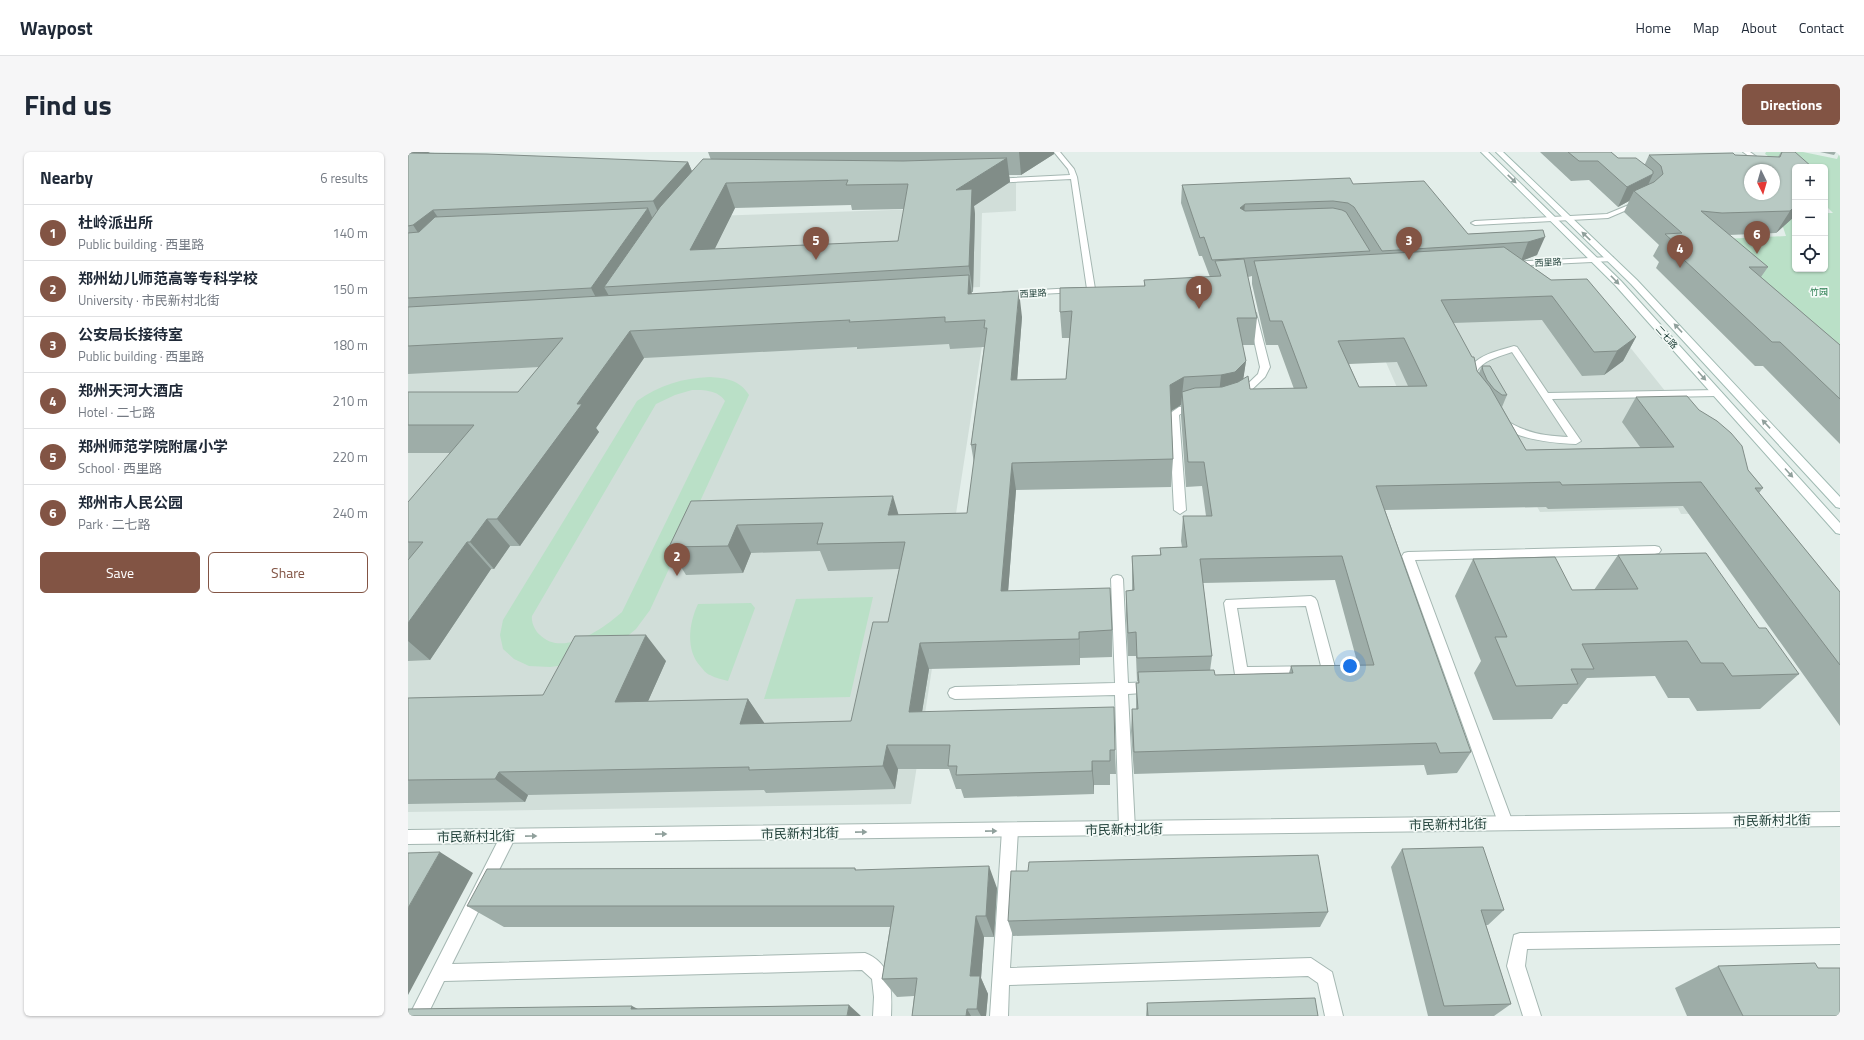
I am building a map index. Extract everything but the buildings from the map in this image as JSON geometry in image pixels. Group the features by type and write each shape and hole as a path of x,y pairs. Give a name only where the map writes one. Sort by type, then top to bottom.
{"street":[{"path":"989,181 1074,177 1071,169 1057,152"},
{"name":"二七路","path":"1484,152 1594,259 1717,392 1840,530"},
{"name":"二七路","path":"1499,152 1610,259 1710,362 1840,504"},
{"path":"1746,152 1764,164"},
{"name":"西里路","path":"996,295 1095,289 1074,177"},
{"path":"1476,223 1569,220 1608,216 1641,202 1648,196"},
{"name":"西里路","path":"1499,265 1610,259"},
{"path":"1229,404 1235,402 1262,375 1264,367 1250,302"},
{"path":"1514,348 1546,396 1576,441 1540,438 1520,432 1499,421 1482,406 1471,391 1470,377 1474,368 1493,355 1514,348"},
{"path":"1546,396 1717,392"},
{"path":"1180,510 1174,414 1182,409 1204,408"},
{"path":"1505,823 1408,556 1655,550"},
{"path":"1117,579 1127,829"},
{"path":"1228,686 1243,685 1241,674 1230,603 1311,601 1329,671 1241,674"},
{"path":"955,693 1167,688"},
{"name":"市民新村北街","path":"408,837 1840,819"},
{"path":"999,1016 1010,830"},
{"path":"418,1016 508,836"},
{"path":"1532,1016 1516,966 1520,941 1840,936"},
{"path":"439,973 865,961 880,975 883,997 882,1016"},
{"path":"1001,977 1311,967 1326,978 1334,1016"}],"shaded area":[{"path":"1016,183 1016,211 982,213 980,287 620,305 669,233 683,217 923,209 932,184"},
{"path":"1354,289 1585,291 1762,512 1681,514 1678,508 1540,512 1504,446 1423,447"},
{"path":"986,320 911,804 408,812 408,348"}],"green space":[{"name":"竹园","path":"1766,152 1803,152 1837,159 1840,152 1840,362 1702,240 1786,236 1782,224 1792,215 1792,272 1828,272 1828,213 1833,213 1828,208 1828,164 1792,164 1792,173 1765,154"},
{"path":"716,377 727,379 737,383 749,395 650,610 636,629 618,644 573,664 550,667 529,666 514,659 503,649 500,635 503,620 637,401 645,395 672,383","holes":["692,390 715,393 722,397 725,401 622,612 605,626 583,638 571,642 560,643 549,641 536,631 532,616 656,404 675,395"]},
{"path":"873,597 850,697 764,699 796,599"},
{"path":"751,603 755,608 728,681 716,678 705,671 696,660 691,645 690,636 692,619 698,604"}],"place":[{"name":"郑州市人民公园","path":"1757,254"},
{"name":"郑州师范学院附属小学","path":"816,260"},
{"name":"公安局长接待室","path":"1409,260"},
{"name":"郑州天河大酒店","path":"1680,268"},
{"name":"杜岭派出所","path":"1199,309"},
{"name":"郑州幼儿师范高等专科学校","path":"677,576"}]}
